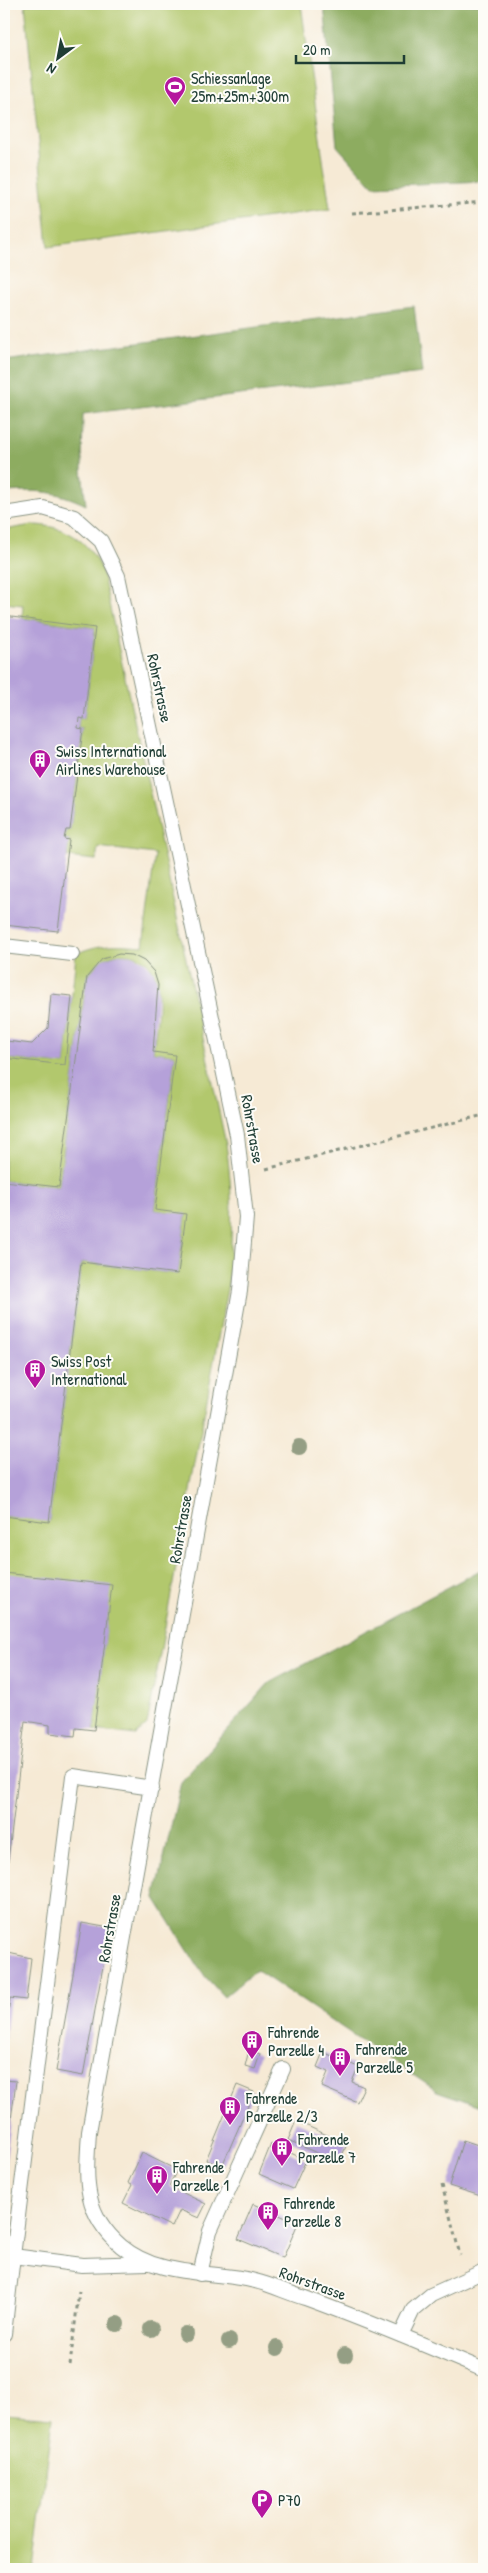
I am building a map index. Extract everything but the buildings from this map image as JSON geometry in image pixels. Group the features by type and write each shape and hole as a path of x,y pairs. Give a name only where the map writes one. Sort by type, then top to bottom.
{"lane":[{"name":"Rohrstrasse","path":"4,514 43,508 74,516 101,541 118,576 230,1100 244,1174 246,1217 240,1290 89,2132 86,2183 96,2218 121,2246 148,2263 200,2274 254,2281 401,2335 484,2370"},
{"path":"4,946 72,954"},
{"path":"4,2334 73,1776 152,1788"},
{"path":"200,2274 210,2232 283,2069"},
{"path":"13,2256 82,2265 148,2263"},
{"path":"401,2335 414,2310 431,2295 484,2271"}],"path":[{"path":"352,213 484,202"},
{"path":"244,1174 484,1115"},
{"path":"442,2185 466,2278"},
{"path":"70,2365 82,2265"}],"green space":[{"name":"Schiessanlage 25m+25m+300m","path":"25,4 301,4 330,209 48,247"},
{"path":"324,4 484,4 484,181 373,186 337,146"},
{"path":"414,306 422,373 83,414 82,470 86,505 48,492 7,492 4,497 4,361"},
{"path":"32,525 55,528 75,536 97,560 102,571 226,1144 230,1179 231,1248 228,1284 147,1725 136,1735 94,1730 111,1587 4,1574 4,1516 49,1521 81,1262 178,1274 186,1215 155,1210 175,1055 153,1052 158,1007 156,977 150,966 139,957 124,954 118,954 102,960 87,977 59,1187 4,1181 4,1058 65,1065 76,954 84,950 108,945 143,946 155,854 98,847 96,860 67,857 69,840 64,839 66,830 70,830 83,729 78,728 79,718 84,719 95,628 22,618 23,605 4,603 4,530"},
{"path":"484,1568 484,2107 437,2091 256,1970 224,1997 202,1973 155,1898 181,1782 269,1683"},
{"path":"5,2414 53,2418 34,2569 4,2569"}],"place":[{"name":"Schiessanlage 25m+25m+300m","path":"175,106"},
{"name":"Swiss International Airlines Warehouse","path":"40,779"},
{"name":"Swiss Post International","path":"35,1389"},
{"name":"Fahrende Parzelle 4","path":"252,2060"},
{"name":"Fahrende Parzelle 5","path":"340,2077"},
{"name":"Fahrende Parzelle 2/3","path":"230,2126"},
{"name":"Fahrende Parzelle 7","path":"282,2167"},
{"name":"Fahrende Parzelle 1","path":"157,2195"},
{"name":"Fahrende Parzelle 8","path":"268,2231"},
{"name":"P70","path":"262,2519"}]}
